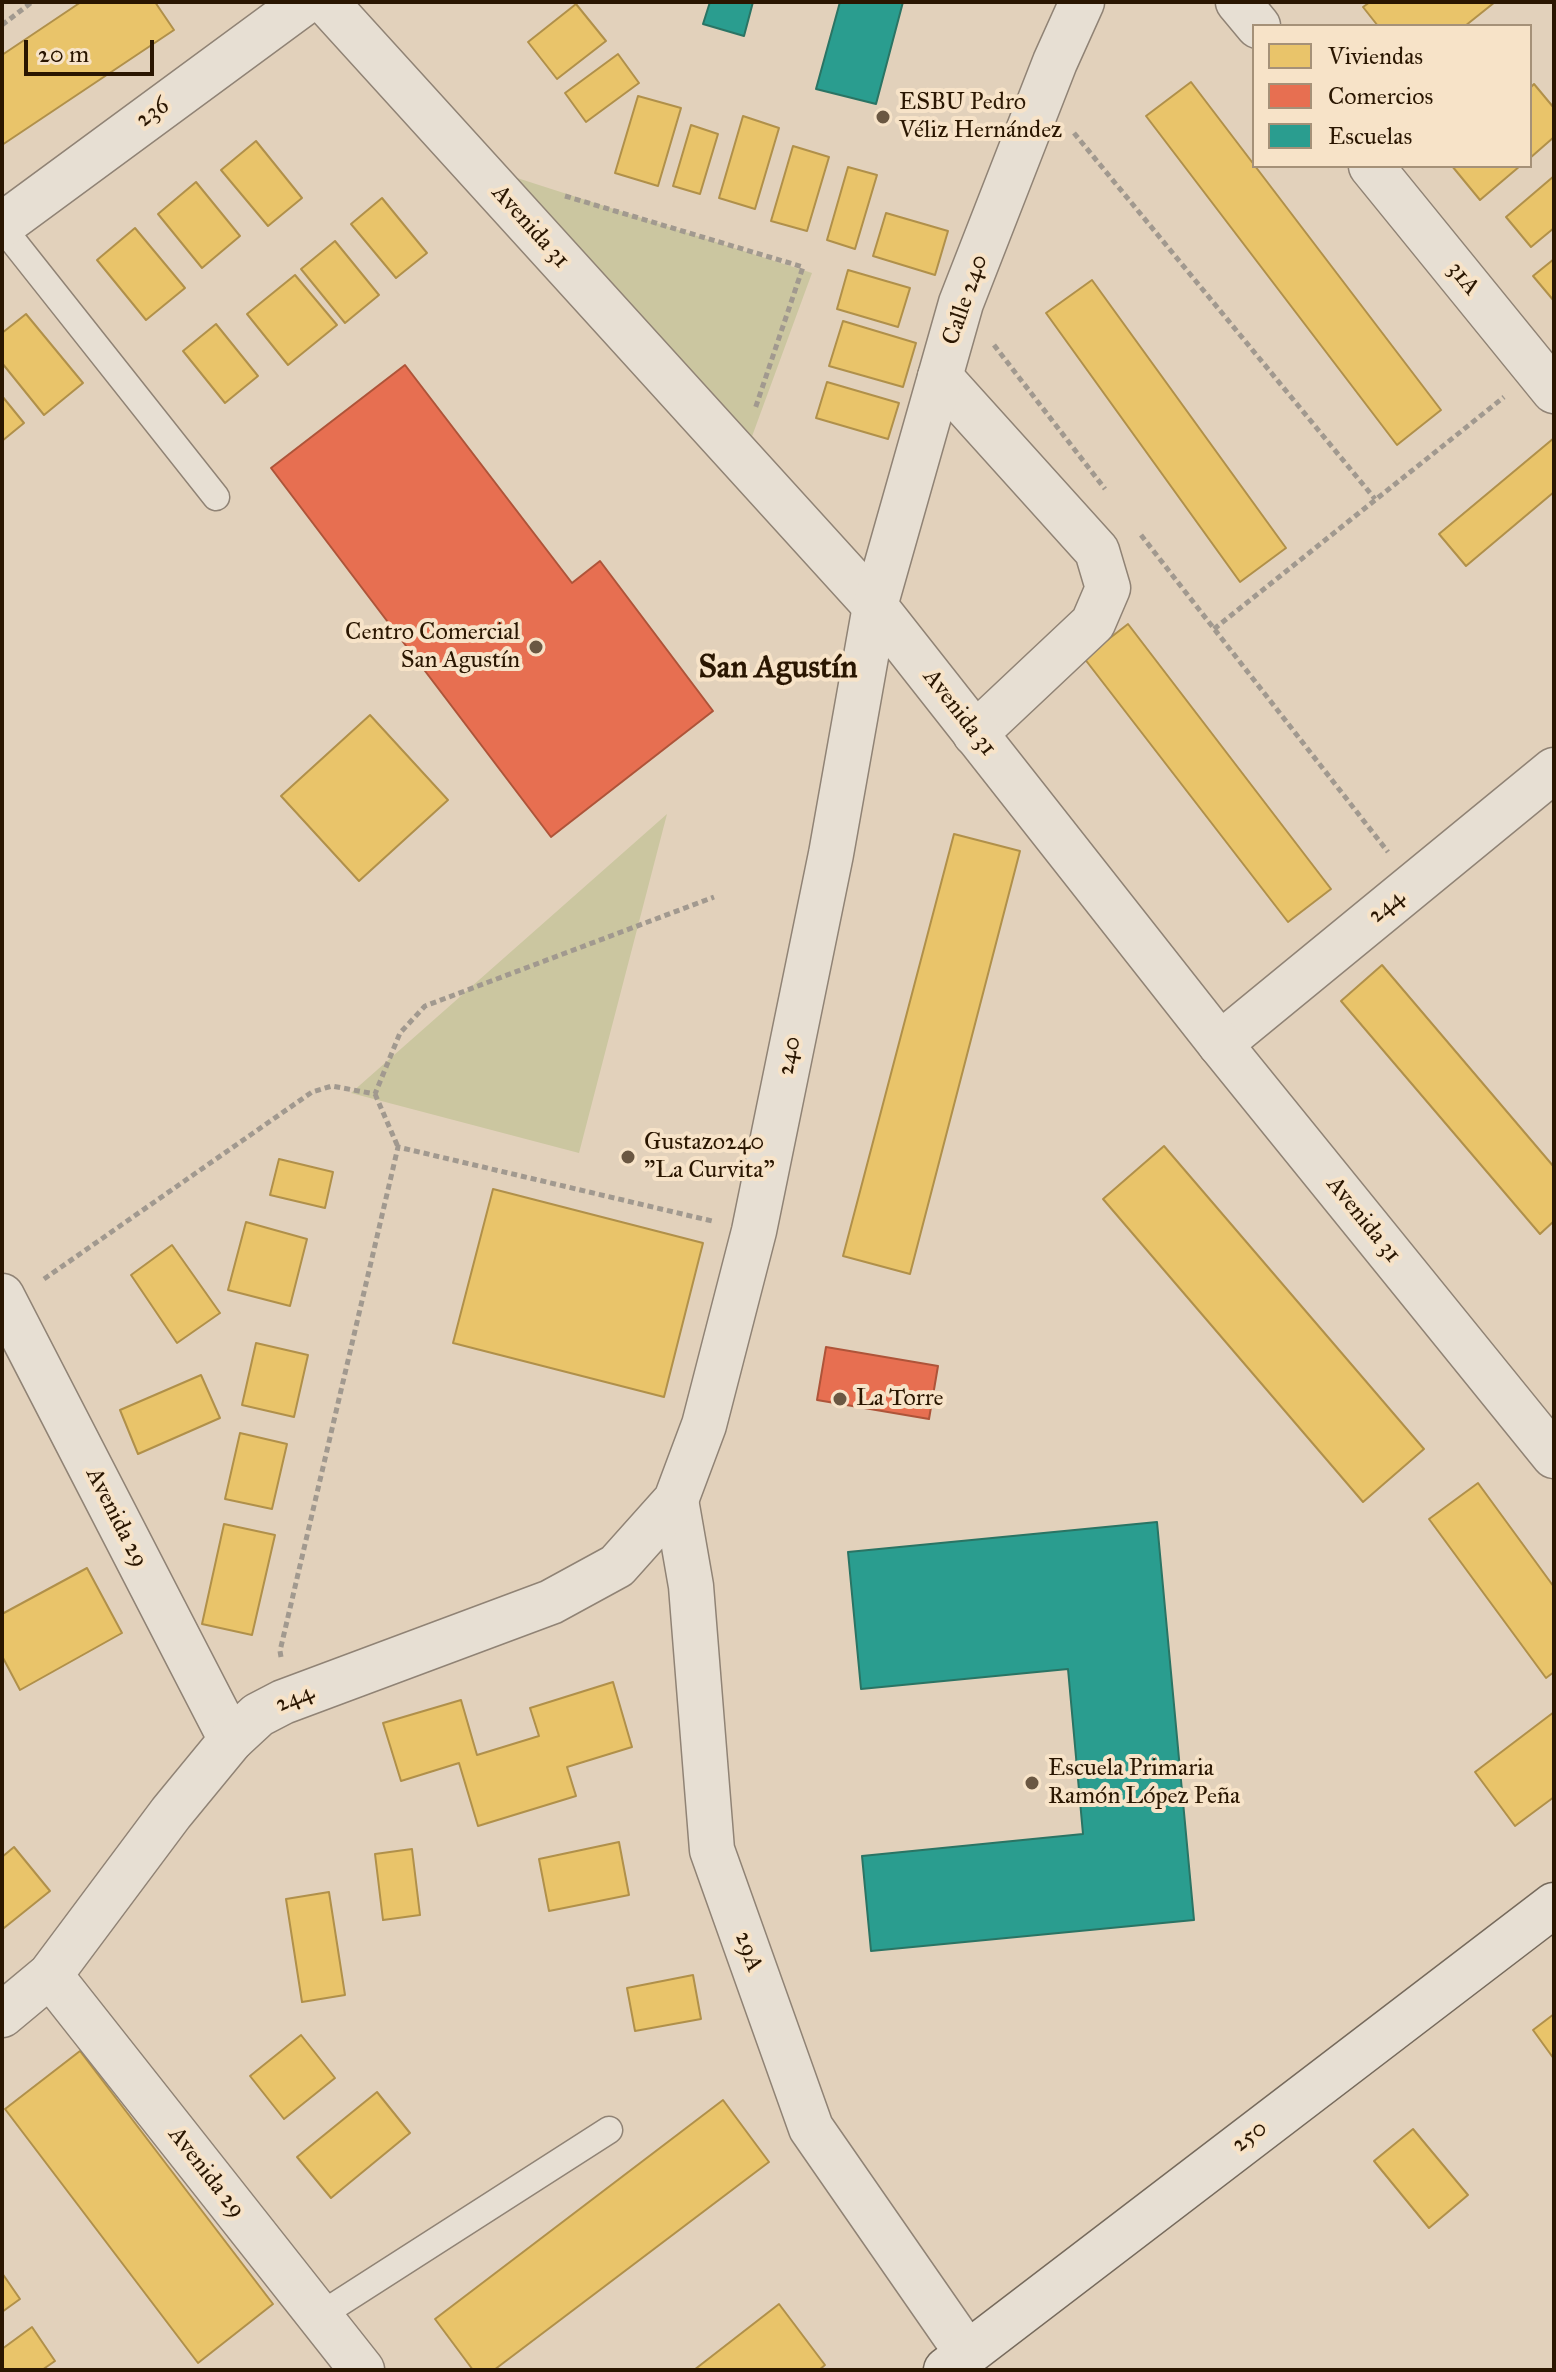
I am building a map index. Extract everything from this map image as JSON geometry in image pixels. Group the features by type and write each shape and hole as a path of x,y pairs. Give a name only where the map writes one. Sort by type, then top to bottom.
{"street":[{"name":"236","path":"2,226 305,2"},
{"name":"Avenida 31","path":"326,2 875,606 1220,1044 1554,1456"},
{"name":"Calle 240","path":"875,606 961,303 1082,2"},
{"path":"1238,2 1256,24"},
{"name":"31A","path":"1373,168 1546,381"},
{"path":"940,377 1097,551 1108,588 1093,623 975,734"},
{"name":"240","path":"676,1500 704,1425 754,1231 831,854 875,606"},
{"name":"244","path":"1220,1044 1554,770"},
{"name":"Avenida 29","path":"4,1301 231,1740"},
{"name":"244","path":"2,2015 50,1975 171,1813 231,1740 258,1715 283,1702 551,1602 617,1566 676,1500"},
{"name":"29A","path":"676,1500 691,1586 712,1850 811,2128 956,2362"},
{"name":"250","path":"956,2362 1554,1905"},
{"name":"Avenida 29","path":"50,1975 362,2370"}],"lane":[{"path":"2,226 216,497"},
{"path":"319,2316 609,2130"}],"path":[{"path":"2,25 32,2"},
{"path":"1043,95 1375,499"},
{"path":"553,193 803,267 739,456"},
{"path":"961,303 1107,491"},
{"path":"1214,629 1375,499 1546,381"},
{"path":"1136,529 1413,885"},
{"path":"283,1702 280,1651 398,1147 375,1094 400,1033 425,1006 714,897"},
{"path":"4,1301 312,1092 332,1086 375,1094"},
{"path":"398,1147 754,1231"}],"shaded area":[{"path":"480,166 812,273 747,450"},
{"path":"667,814 579,1153 351,1093"}],"building: Viviendas":[{"path":"81,2 155,2 174,30 2,145 2,55"},
{"path":"1370,2 1495,2 1468,24 1376,24 1363,7"},
{"path":"576,4 606,41 557,79 528,42"},
{"path":"618,54 639,83 586,122 565,93"},
{"path":"1191,82 1252,162 1252,168 1257,168 1441,410 1397,445 1146,116"},
{"path":"1534,84 1554,108 1554,137 1532,156"},
{"path":"638,96 681,108 658,186 615,173"},
{"path":"743,116 779,128 755,209 719,198"},
{"path":"691,125 718,134 700,194 673,186"},
{"path":"256,141 302,198 268,226 221,170"},
{"path":"793,146 829,157 807,231 771,221"},
{"path":"848,167 877,175 855,249 827,240"},
{"path":"1454,168 1518,168 1480,200"},
{"path":"1554,176 1554,228 1531,247 1506,217"},
{"path":"196,182 240,236 202,268 158,214"},
{"path":"382,198 427,253 396,278 351,224"},
{"path":"886,213 948,231 935,275 873,256"},
{"path":"135,228 185,288 146,320 97,260"},
{"path":"335,241 379,295 345,323 301,269"},
{"path":"1554,259 1554,301 1533,276"},
{"path":"848,270 910,288 898,327 837,309"},
{"path":"295,275 337,325 288,365 247,314"},
{"path":"1092,280 1286,548 1240,582 1046,313"},
{"path":"26,314 83,383 44,415 2,363 2,333"},
{"path":"843,321 916,343 903,387 829,366"},
{"path":"216,324 258,376 225,403 183,351"},
{"path":"827,382 899,403 888,439 816,418"},
{"path":"2,396 24,423 2,441"},
{"path":"1554,438 1554,492 1466,566 1439,534"},
{"path":"1128,624 1331,889 1288,922 1084,658"},
{"path":"370,715 448,800 359,881 281,796"},
{"path":"954,834 1020,851 910,1274 843,1256"},
{"path":"1382,965 1554,1167 1554,1221 1540,1234 1341,1001"},
{"path":"1164,1146 1424,1449 1363,1502 1103,1199"},
{"path":"279,1159 333,1172 325,1208 270,1195"},
{"path":"493,1189 703,1243 664,1397 453,1343"},
{"path":"246,1222 307,1239 290,1306 228,1290"},
{"path":"172,1245 220,1313 177,1343 131,1275"},
{"path":"256,1343 308,1355 294,1417 242,1405"},
{"path":"201,1375 220,1418 138,1454 120,1410"},
{"path":"240,1433 287,1444 272,1509 225,1499"},
{"path":"1478,1483 1554,1587 1554,1672 1546,1678 1429,1519"},
{"path":"224,1524 275,1535 252,1635 202,1624"},
{"path":"87,1568 122,1633 20,1690 2,1656 2,1614"},
{"path":"613,1682 632,1747 567,1767 576,1796 478,1826 459,1763 401,1781 383,1723 461,1700 477,1755 539,1736 530,1708"},
{"path":"1554,1712 1554,1797 1515,1826 1475,1772"},
{"path":"619,1842 629,1895 549,1911 539,1859"},
{"path":"14,1847 50,1891 4,1928 2,1857"},
{"path":"412,1849 420,1915 383,1920 375,1854"},
{"path":"329,1892 345,1995 302,2002 286,1899"},
{"path":"693,1975 701,2019 635,2031 627,1988"},
{"path":"1554,2014 1554,2059 1533,2030"},
{"path":"301,2035 335,2078 284,2119 250,2076"},
{"path":"80,2051 273,2304 198,2363 5,2109"},
{"path":"377,2092 410,2133 331,2198 297,2157"},
{"path":"723,2100 769,2162 494,2370 473,2370 435,2319"},
{"path":"1413,2129 1468,2195 1429,2228 1374,2161"},
{"path":"2,2273 20,2299 2,2312"},
{"path":"779,2304 825,2365 819,2370 694,2370"},
{"path":"32,2327 55,2361 42,2370 2,2370 2,2349"}],"building: Comercios":[{"name":"Centro Comercial San Agustín","path":"405,365 572,583 600,561 713,711 551,837 271,468"},
{"path":"826,1347 938,1366 929,1419 817,1400"}],"building: Escuelas":[{"path":"710,2 753,2 744,36 703,24"},
{"path":"840,2 903,2 876,104 816,89"},
{"path":"1157,1522 1194,1920 871,1951 862,1856 1083,1834 1068,1669 861,1689 848,1552"}],"place":[{"name":"ESBU Pedro Véliz Hernández","path":"883,117"},
{"name":"Centro Comercial San Agustín","path":"536,647"},
{"name":"Gustazo240 \"La Curvita\"","path":"628,1157"},
{"name":"La Torre","path":"840,1399"},
{"name":"Escuela Primaria Ramón López Peña","path":"1032,1783"}],"district":[{"name":"San Agustín","path":"778,669"}]}
